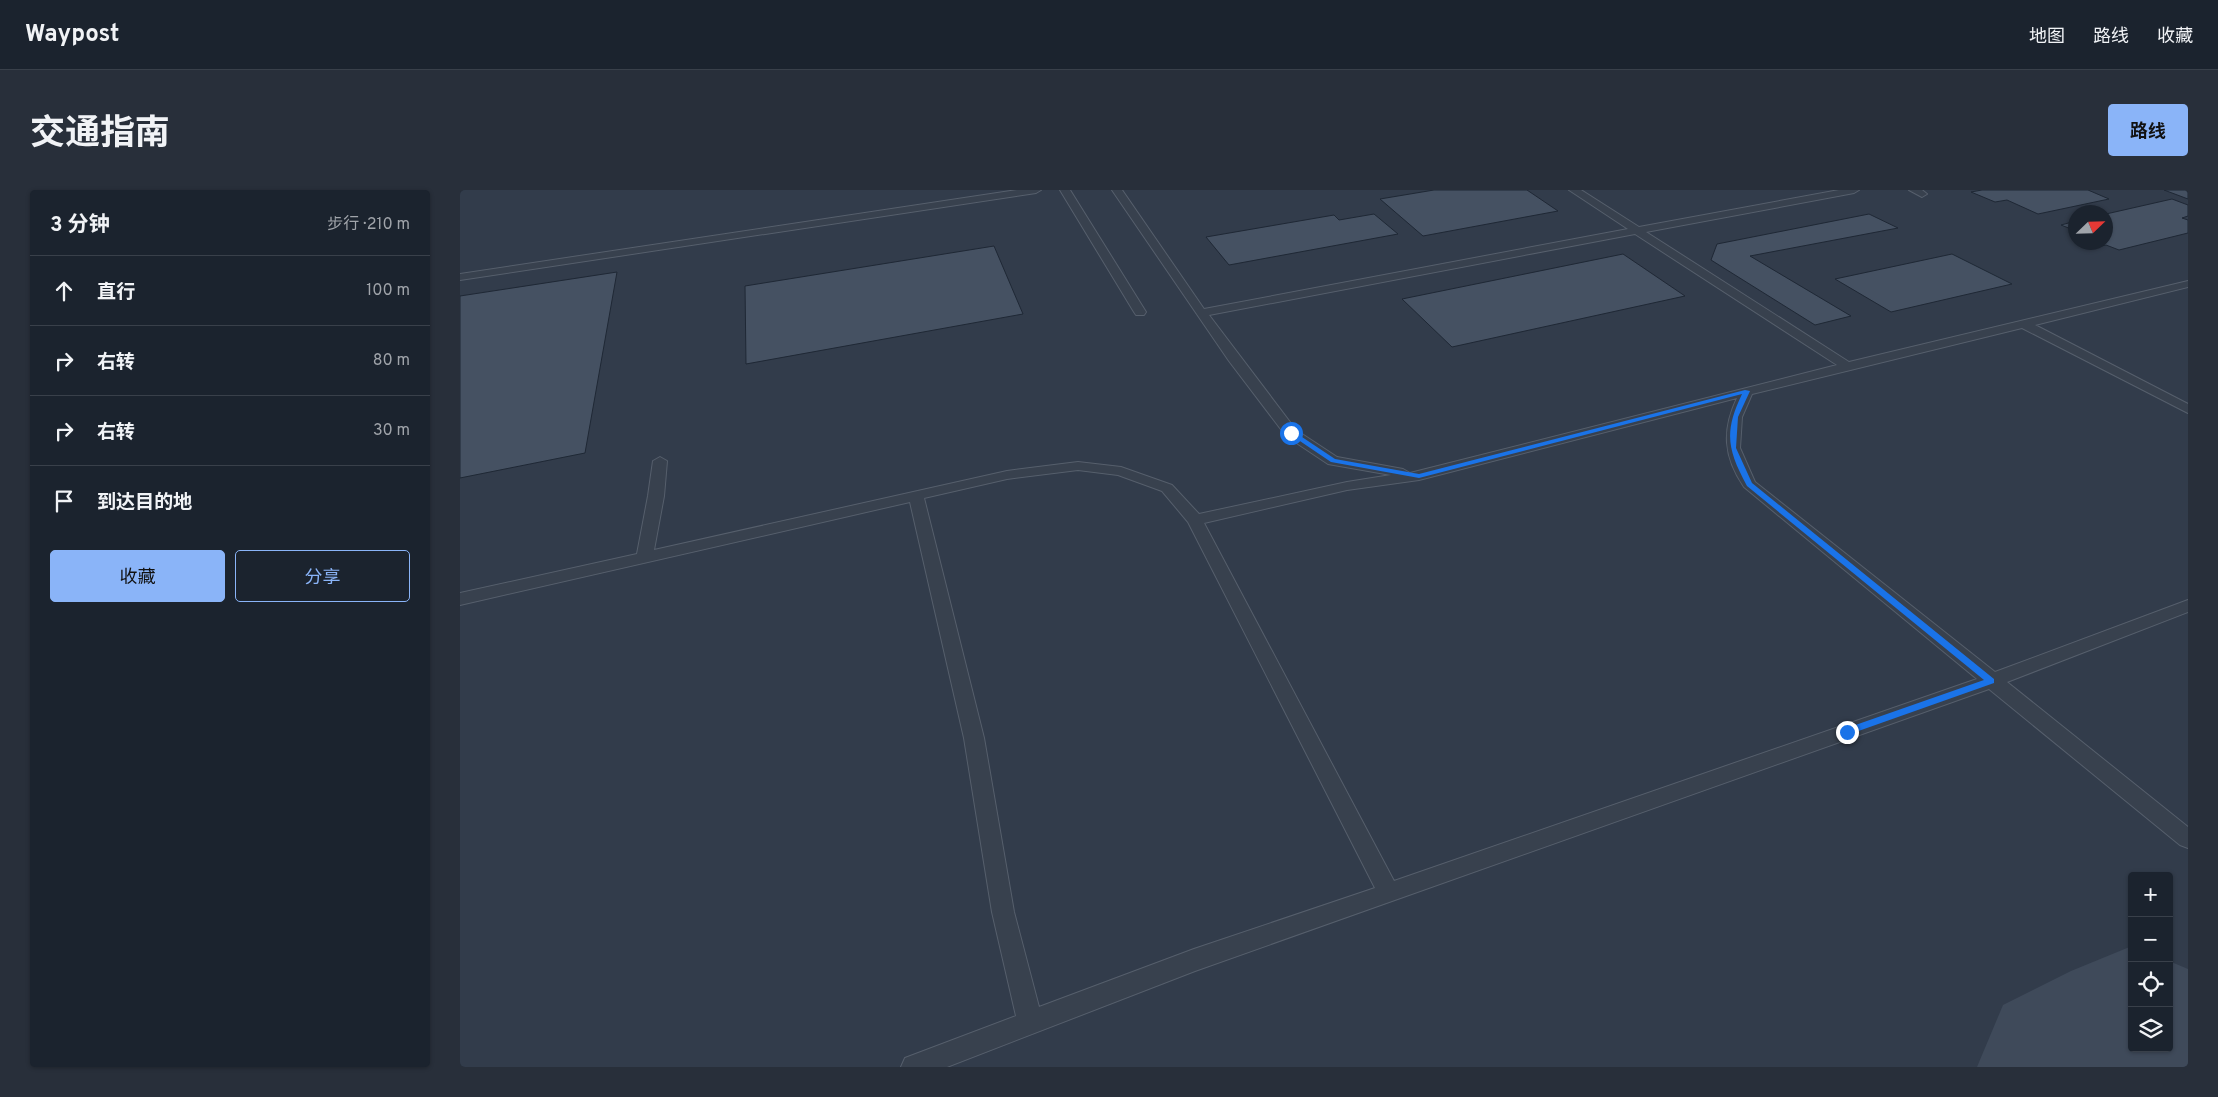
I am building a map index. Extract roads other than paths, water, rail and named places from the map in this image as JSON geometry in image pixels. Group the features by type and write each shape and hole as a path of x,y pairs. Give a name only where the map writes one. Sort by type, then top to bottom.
{"lane":[{"path":"460,277 1036,190"},
{"path":"1065,190 1140,312"},
{"path":"1117,190 1233,358 1291,433 1333,461 1419,476"},
{"path":"1574,190 1848,367"},
{"path":"1201,313 1854,190"},
{"path":"1195,520 1348,486 1419,476 1747,391 2026,325 2188,284"},
{"path":"2026,325 2188,409"},
{"path":"1747,391 1735,417 1733,448 1749,484 2188,840"},
{"path":"644,558 656,496 660,461"},
{"path":"460,599 1007,475 1078,466 1121,471 1167,488 1195,520 1389,893"},
{"path":"916,496 974,738 1003,912 1030,1022"},
{"path":"914,1067 1194,960 1991,681 2188,606"}]}
